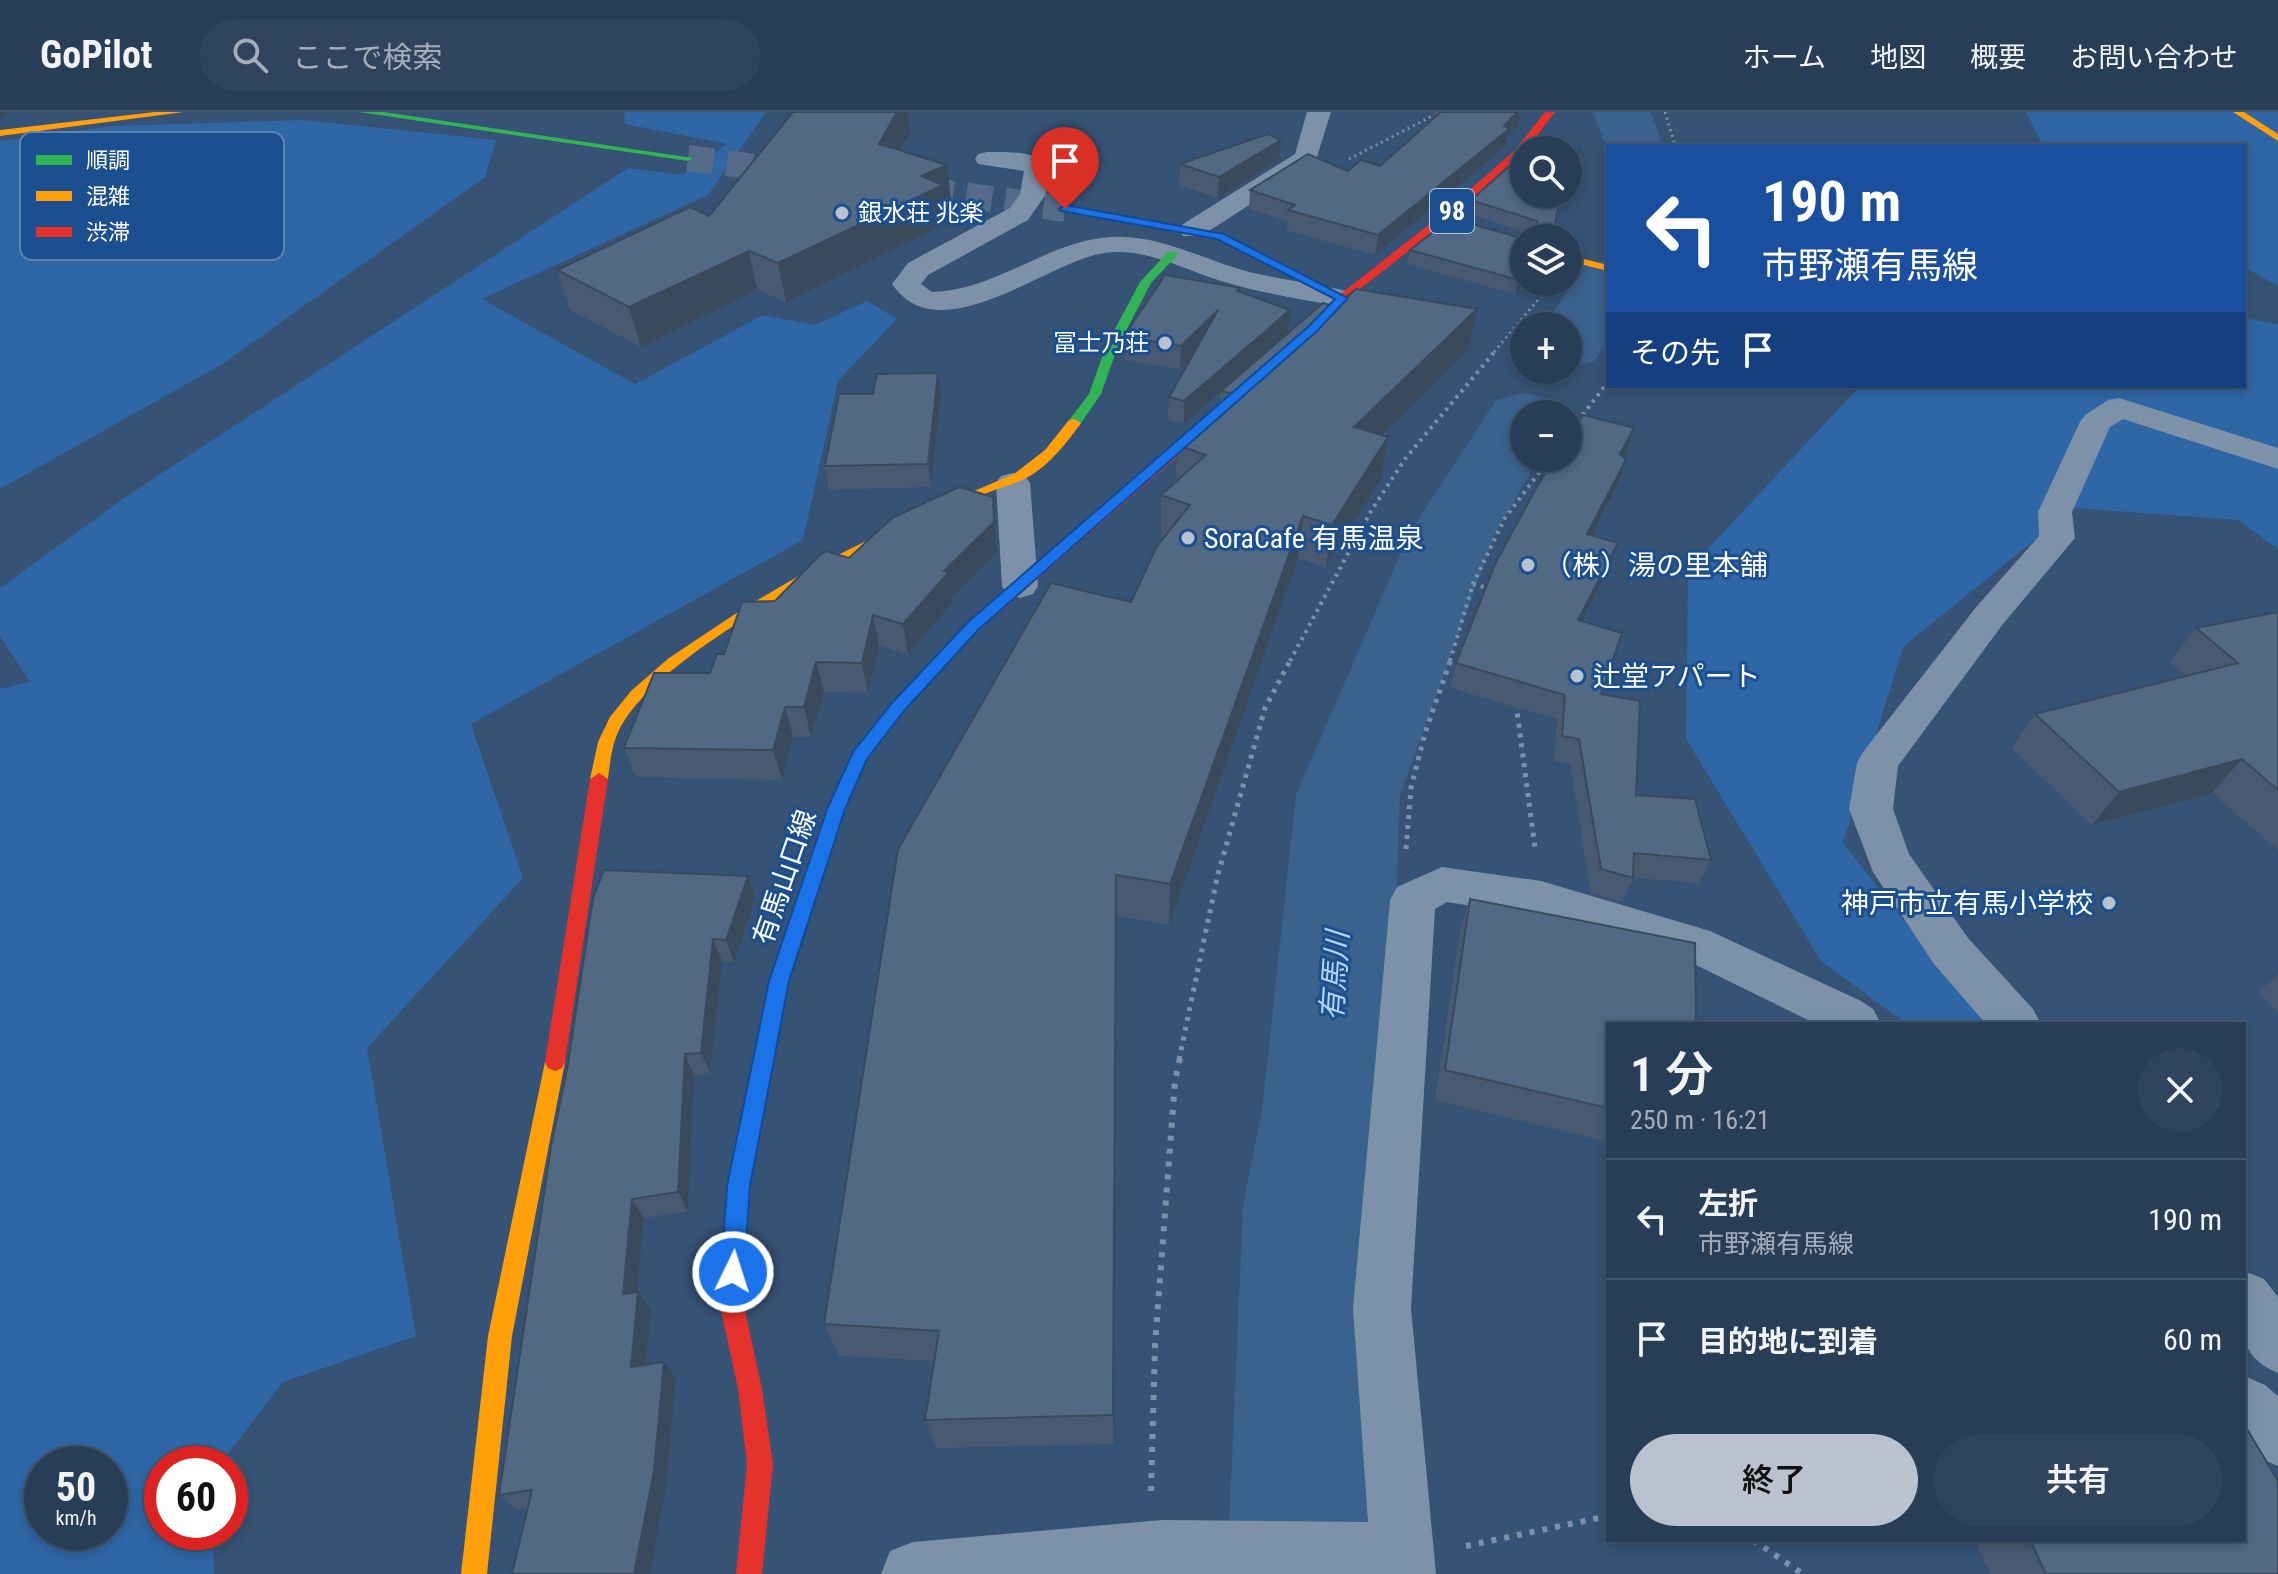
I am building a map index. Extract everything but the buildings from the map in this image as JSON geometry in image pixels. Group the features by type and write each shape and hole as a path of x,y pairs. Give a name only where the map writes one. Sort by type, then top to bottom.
{"main road":[{"path":"0,133 179,112"},
{"path":"364,112 688,158"},
{"name":"98","path":"1277,361 1342,298 1444,218 1519,152 1550,112"},
{"path":"2238,112 2278,138"},
{"path":"1065,209 1220,236 1342,298"},
{"path":"1444,218 1471,227"},
{"path":"474,1574 500,1336 552,1084 600,773 615,723 646,687 678,659 783,589 889,533 995,485 1013,483 1059,444 1095,394 1112,346 1146,282 1173,253"},
{"path":"1582,262 1606,268"},
{"name":"有馬山口線","path":"749,1574 760,1464 750,1389 731,1301 738,1186 779,981 836,809 859,756 898,707 973,627 1230,403"}],"street":[{"path":"1192,230 1306,158 1319,112"},
{"path":"987,159 1018,160 1037,167 1033,194 1019,214 918,269 906,284 912,293 927,301 953,300 1081,250 1102,245 1140,244 1236,277 1342,298"},
{"path":"2014,1022 1951,951 1889,860 1871,809 1878,763 1990,615 2057,538 2055,512 2096,422 2119,407 2278,459"},
{"path":"1013,483 1020,586"},
{"path":"913,1574 1150,1553 1393,1563 1382,1308 1413,900 1442,884 1541,899 1710,950 1853,1022"},
{"path":"2246,1302 2278,1344"},
{"path":"2246,1408 2278,1436"}],"path":[{"path":"1665,112 1674,144"},
{"path":"1150,1553 1155,1345 1175,1081 1217,878 1265,708 1371,511 1405,459 1540,296"},
{"path":"1582,416 1606,385"},
{"path":"1405,853 1411,788 1421,747 1466,616 1473,584 1505,518 1540,472"},
{"path":"1473,584 1502,592"},
{"path":"1521,697 1517,711 1541,899"},
{"path":"1393,1563 1606,1516"},
{"path":"1756,1542 1803,1574"}],"shaded area":[{"path":"624,112 766,112 708,195 482,299 635,384 763,315 815,325 867,301 897,319 838,381 803,540 471,724 523,878 367,1048 416,1336 283,1382 234,1446 144,1446 144,1550 213,1550 214,1574 0,1574 0,689 30,682 0,636 0,588 124,498 628,168 682,175 727,144 625,124"},
{"path":"2026,112 2278,112 2278,286 2246,268 2246,144 2042,144"},
{"path":"303,120 496,140 485,177 224,363 0,489 0,141 20,138 20,260 284,260 284,132 68,132 113,126"},
{"path":"2246,318 2278,324 2278,549 2238,520 2074,508 1903,647 1843,843 1984,1022 1904,1022 1821,961 1686,739 1688,570 1858,388 2246,388"}],"waterway":[{"name":"有馬川","path":"1622,112 1632,144"},
{"name":"有馬川","path":"1582,323 1606,284"},
{"name":"有馬川","path":"1306,1574 1310,1205 1325,1110 1348,795 1452,534 1510,440"}],"tunnel":[{"path":"688,158 809,174"},
{"path":"889,185 1065,209"}],"traffic: fast":[{"path":"364,112 688,158"},
{"path":"1065,209 1220,236 1342,298"},
{"path":"1074,423 1095,394 1112,346 1146,282 1173,253"},
{"path":"736,1219 738,1186 779,981 838,804"}],"traffic: slow":[{"path":"0,133 179,112"},
{"path":"2238,112 2278,138"},
{"path":"1582,262 1606,268"},
{"path":"599,779 612,727 637,695 675,662 749,611 817,571 923,518 1019,477 1040,462 1074,423"},
{"path":"474,1574 500,1336 555,1062"}],"traffic: jam":[{"path":"1290,350 1342,298 1444,218 1519,152 1550,112"},
{"path":"838,804 859,756 898,707 973,627 1221,411"},
{"path":"555,1062 599,779"},
{"path":"736,1219 731,1301 750,1389 760,1464 749,1574"}],"place":[{"name":"銀水荘 兆楽","path":"842,213"},
{"name":"冨士乃荘","path":"1165,343"},
{"name":"SoraCafe 有馬温泉","path":"1188,538"},
{"name":"（株）湯の里本舗","path":"1528,565"},
{"name":"辻堂アパート","path":"1577,676"},
{"name":"神戸市立有馬小学校","path":"2109,903"}],"route":[{"path":"733,1272 738,1186 779,981 836,809 859,756 898,707 973,627 1135,488 1313,329 1342,298 1220,236 1065,209"}]}
